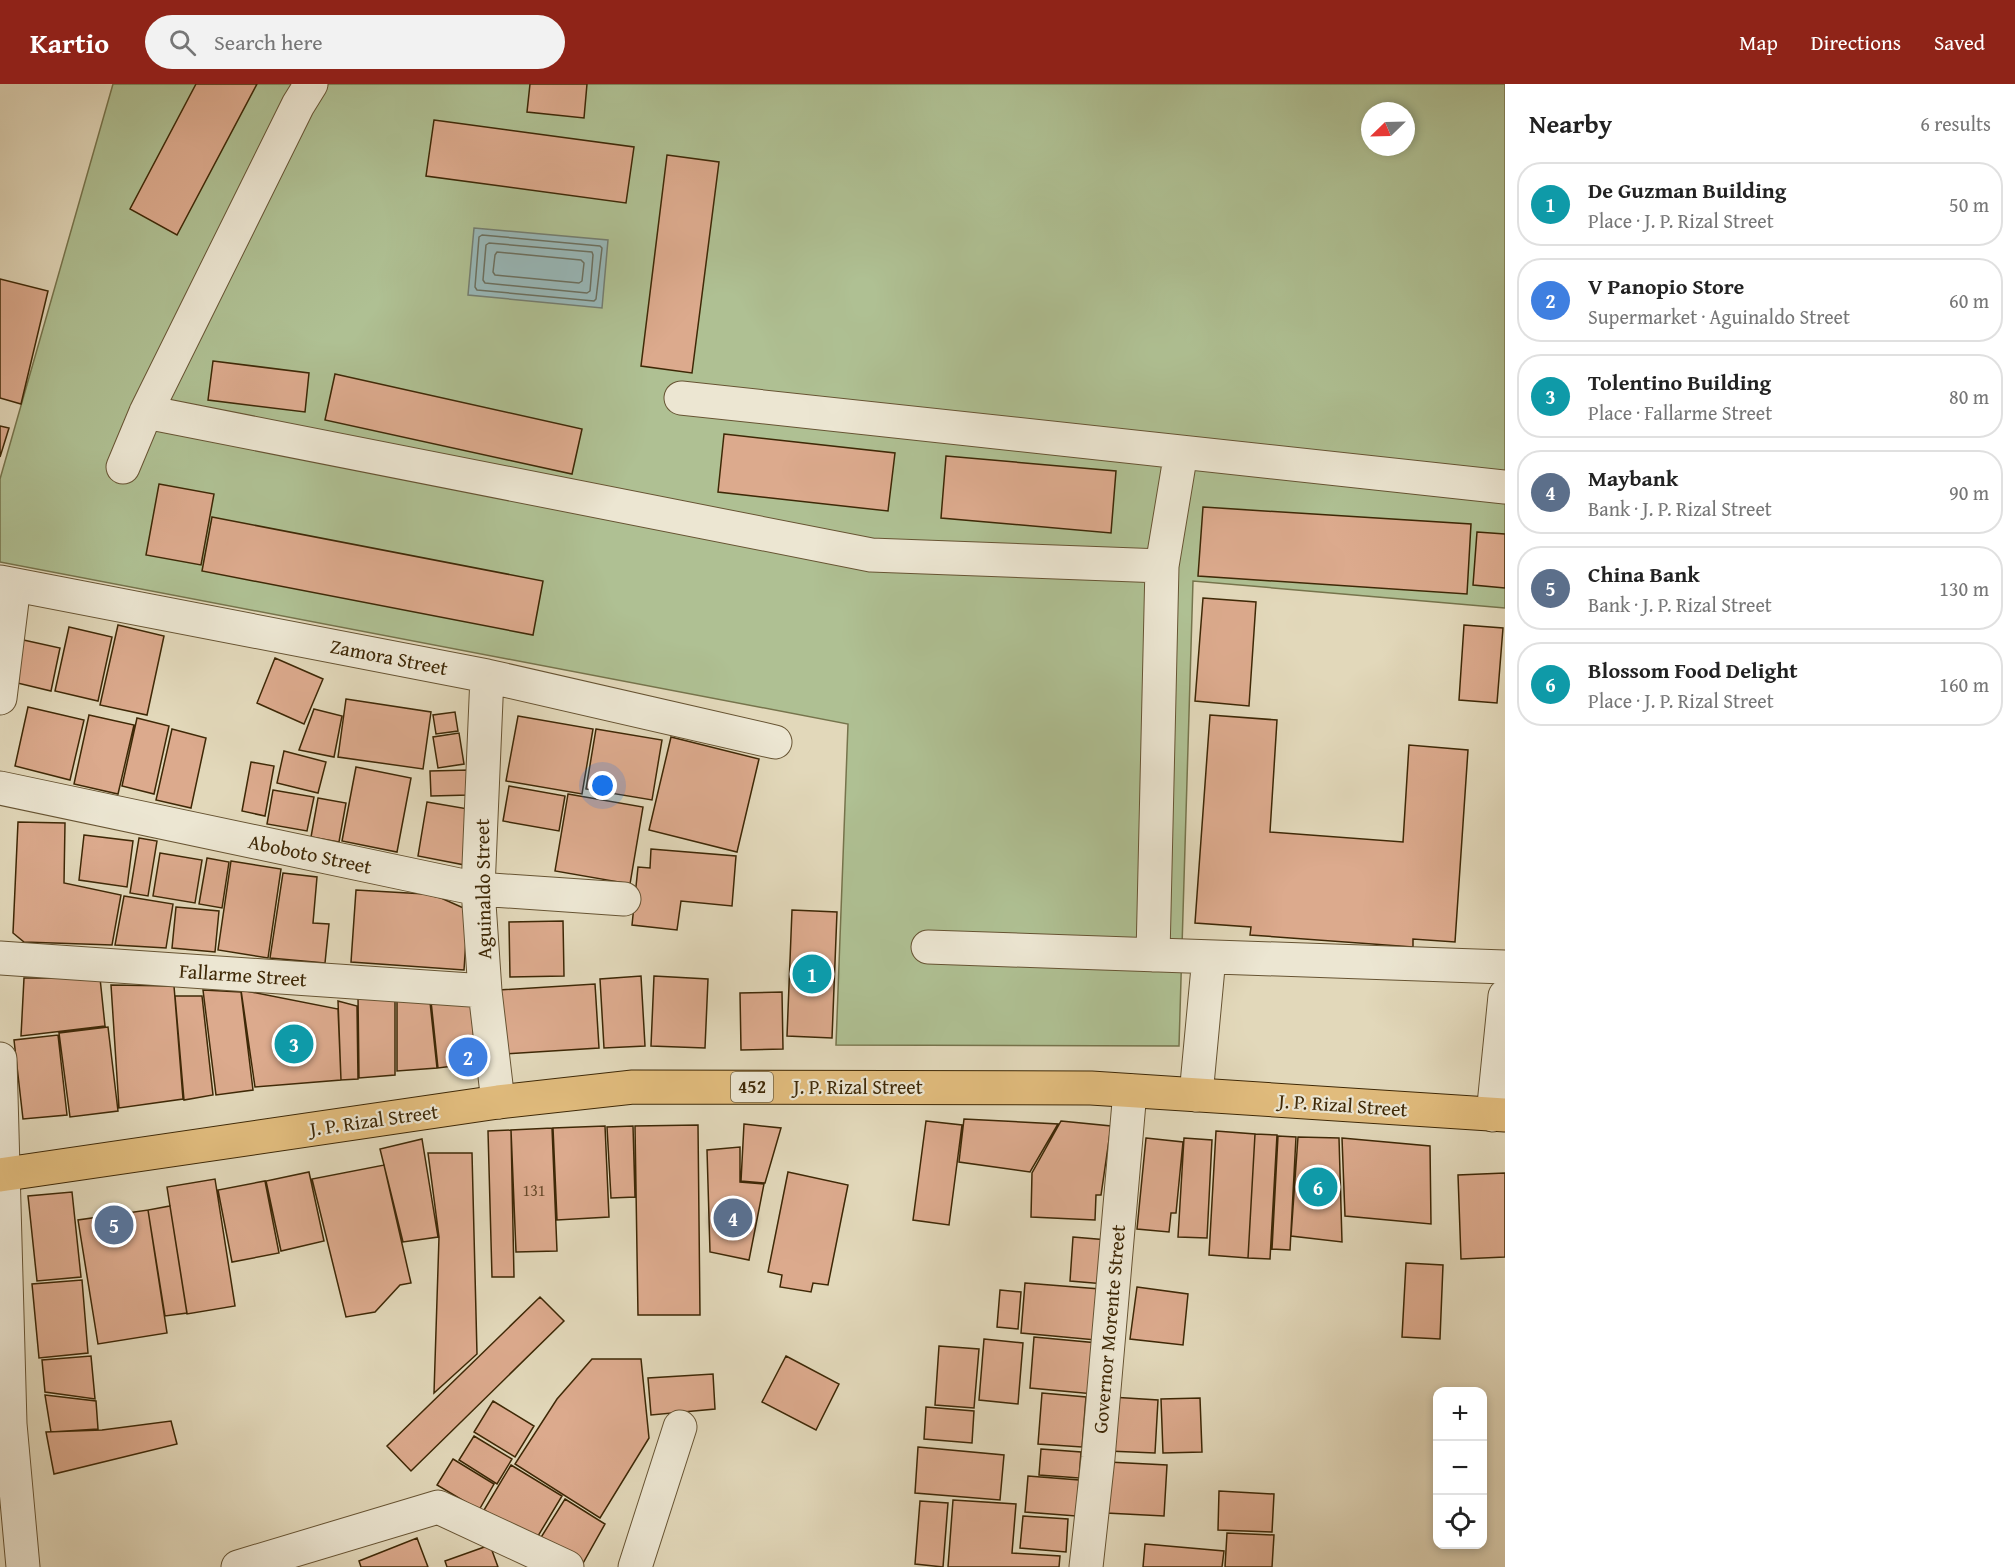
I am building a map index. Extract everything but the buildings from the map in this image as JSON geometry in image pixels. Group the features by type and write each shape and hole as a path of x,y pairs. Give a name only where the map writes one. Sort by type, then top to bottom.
{"highway":[{"name":"J. P. Rizal Street","path":"2,1175 498,1102 633,1087 1079,1088 1499,1115"}],"street":[{"path":"123,467 146,412 298,105 311,84"},
{"path":"681,398 1505,487"},
{"path":"146,412 871,555 1162,566"},
{"path":"1153,955 1162,566 1180,452"},
{"path":"0,698 7,584"},
{"name":"Zamora Street","path":"7,584 487,676 775,742"},
{"name":"Aguinaldo Street","path":"487,676 478,889 485,991 498,1102"},
{"name":"Aboboto Street","path":"0,788 478,889 624,899"},
{"path":"928,947 1505,967"},
{"path":"1196,1095 1209,957"},
{"name":"Fallarme Street","path":"0,958 485,991"},
{"path":"1499,1115 1505,996"},
{"path":"0,1059 10,1424 23,1567"},
{"name":"Governor Morente Street","path":"1086,1567 1098,1458 1130,1091"},
{"path":"635,1567 680,1426"},
{"path":"238,1567 438,1507 567,1567"}],"green space":[{"path":"113,84 1505,84 1505,608 1193,581 1179,1046 836,1045 848,724 0,562 0,479"}],"water":[{"path":"474,228 608,240 602,308 468,295"}],"place":[{"name":"De Guzman Building","path":"812,974"},
{"name":"Tolentino Building","path":"294,1044"},
{"name":"V Panopio Store","path":"468,1057"},
{"name":"Blossom Food Delight","path":"1318,1187"},
{"name":"Maybank","path":"733,1218"},
{"name":"China Bank","path":"114,1225"}]}
